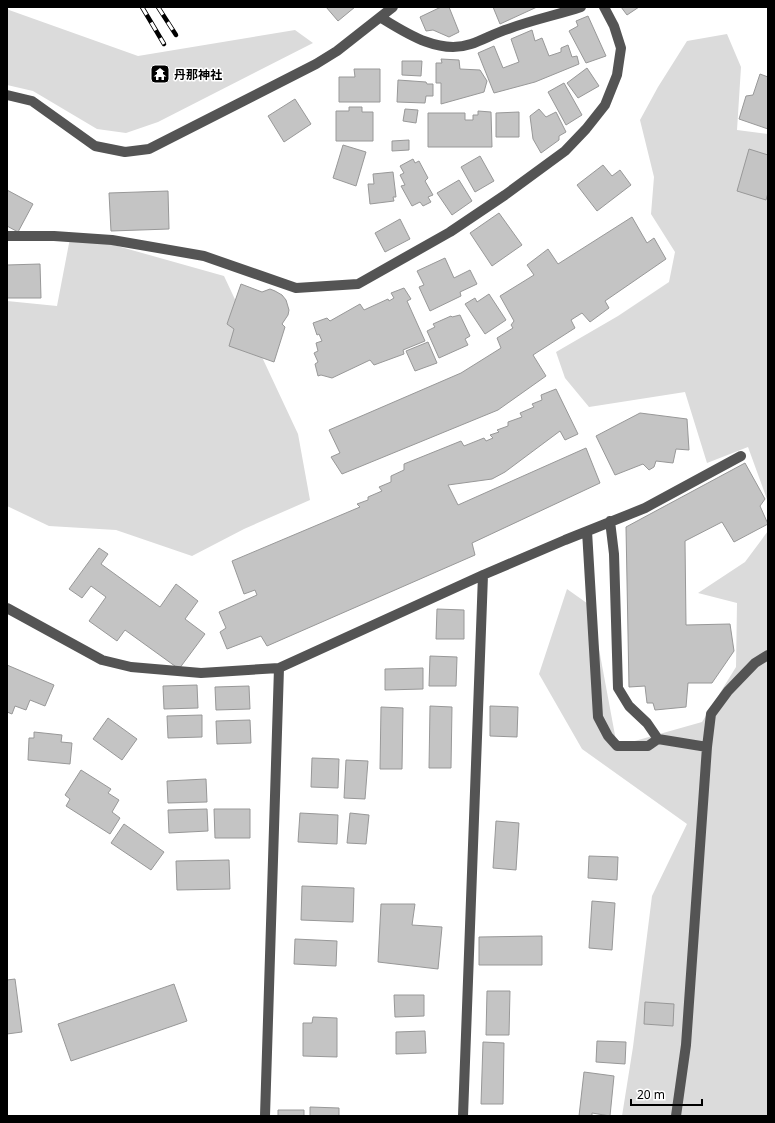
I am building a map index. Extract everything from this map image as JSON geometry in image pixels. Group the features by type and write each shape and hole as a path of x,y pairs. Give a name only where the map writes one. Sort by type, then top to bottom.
{"street":[{"path":"7,95 32,101 95,146 125,152 149,149 316,64 337,51 393,7"},
{"path":"380,17 404,32 433,44 453,47 470,45 507,29 581,7"},
{"path":"7,236 54,236 112,240 204,256 296,288 358,284 450,232 505,195 565,151 586,130 604,105 617,75 621,48 614,26 604,7"},
{"path":"7,608 102,660 131,667 201,673 279,668 483,575 610,521 645,508 741,456"},
{"path":"610,521 614,554 618,688 629,706 646,723 658,739 707,747"},
{"path":"587,531 598,717 608,736 617,746 648,746 658,739"},
{"path":"463,1116 483,575"},
{"path":"676,1116 686,1045 707,747 711,714 728,691 755,663 768,655"},
{"path":"265,1116 279,668"}],"shaded area":[{"path":"7,8 138,56 295,30 313,43 158,122 126,133 97,129 33,91 7,85"},
{"path":"727,34 741,67 737,130 768,134 768,502 748,447 707,463 685,392 589,407 565,378 556,352 618,316 669,282 675,252 651,214 654,177 640,120 658,87 687,41"},
{"path":"71,233 224,276 298,434 310,500 244,529 192,556 116,530 49,526 7,506 7,301 57,306"},
{"path":"768,531 768,1116 622,1116 633,1047 652,896 687,824 582,749 539,674 567,589 591,606 617,746 702,722 736,667 737,603 698,593 745,562"}],"building":[{"path":"326,7 355,7 338,21"},
{"path":"441,7 449,7 459,32 449,37 433,30 426,31 420,17"},
{"path":"493,7 537,7 500,24"},
{"path":"621,7 639,7 627,15"},
{"path":"588,16 606,56 586,63 569,31 578,26 576,21"},
{"path":"532,30 535,41 542,38 549,56 561,52 561,48 568,45 572,57 577,56 579,64 535,82 494,93 478,53 494,46 503,68 519,62 511,39"},
{"path":"441,59 459,60 460,69 480,70 487,81 484,92 441,104 441,83 436,83 436,63 442,63"},
{"path":"402,61 422,61 421,76 402,75"},
{"path":"587,68 599,86 578,98 567,83"},
{"path":"354,69 380,69 380,102 339,102 339,77 355,77"},
{"path":"760,74 768,77 768,129 739,119 746,96 753,95"},
{"path":"398,80 433,84 433,96 426,96 425,103 397,102"},
{"path":"564,83 582,115 566,125 548,92"},
{"path":"295,99 311,124 284,142 268,116"},
{"path":"349,107 362,107 362,112 373,112 373,141 336,141 336,111 349,111"},
{"path":"405,109 418,110 416,123 403,121"},
{"path":"539,109 546,117 556,112 566,132 559,136 559,140 541,153 533,139 530,116"},
{"path":"478,111 491,112 492,147 428,147 428,113 465,113 465,120 473,120 473,115 478,115"},
{"path":"519,112 519,137 496,137 496,113"},
{"path":"409,140 409,150 392,151 392,141"},
{"path":"343,145 366,152 356,186 333,178"},
{"path":"749,149 768,155 768,193 766,200 737,191"},
{"path":"480,156 494,181 475,192 461,167"},
{"path":"413,159 415,163 419,161 428,178 425,181 433,195 428,197 431,202 423,206 420,202 412,206 401,186 405,185 400,175 404,173 400,166"},
{"path":"603,165 612,176 620,170 631,185 597,211 577,185"},
{"path":"393,172 396,197 393,197 394,201 370,204 368,184 374,184 373,174"},
{"path":"459,180 472,201 452,215 437,193"},
{"path":"7,190 33,204 18,232 7,226"},
{"path":"168,191 169,229 111,231 109,193"},
{"path":"499,213 522,245 492,266 470,233"},
{"path":"632,217 647,243 654,238 666,259 605,301 609,308 590,322 582,313 571,320 575,328 533,355 546,376 498,410 342,474 331,457 340,453 329,430 461,373 501,348 497,338 513,328 511,325 514,321 500,296 534,275 527,265 548,249 558,264"},
{"path":"400,219 410,239 385,252 375,233"},
{"path":"445,258 454,278 470,270 477,284 460,292 461,296 430,311 419,287 424,285 417,271"},
{"path":"40,264 41,298 7,298 7,265"},
{"path":"241,284 262,292 270,289 282,295 286,300 289,310 288,315 282,324 285,327 274,362 229,346 234,329 227,324"},
{"path":"404,288 411,299 407,301 425,341 403,350 404,354 374,365 370,360 332,378 321,375 318,376 315,364 318,362 314,353 318,351 316,343 322,341 319,334 317,335 313,323 327,318 330,321 360,304 364,310 388,299 389,301 394,298 391,293"},
{"path":"489,294 506,320 485,334 465,304 475,298 477,302"},
{"path":"460,315 470,336 465,339 468,345 439,358 427,331 435,327 433,324 451,316"},
{"path":"428,342 437,363 415,371 406,351"},
{"path":"556,389 578,434 565,440 560,431 505,472 492,479 448,485 458,505 586,448 600,483 472,543 475,555 267,646 261,636 227,649 220,632 226,628 219,612 257,595 255,590 244,594 232,561 360,507 357,504 368,500 368,497 382,491 379,487 391,482 391,476 404,470 404,464 461,441 464,446 484,438 486,441 493,438 490,435 499,432 497,430 508,426 508,422 522,417 520,413 534,407 532,404 542,400 541,395"},
{"path":"640,413 687,419 689,450 676,449 673,463 656,461 654,467 649,470 643,464 615,475 596,436"},
{"path":"745,463 765,499 760,506 768,524 734,542 722,522 685,541 686,625 730,624 734,651 712,683 688,683 686,707 655,710 653,703 647,703 645,686 629,687 626,527"},
{"path":"99,548 108,554 101,564 160,607 176,584 198,601 185,619 205,634 179,669 125,630 117,641 89,621 106,597 91,586 82,598 69,589"},
{"path":"437,609 464,610 464,639 436,639"},
{"path":"430,656 457,657 456,686 429,686"},
{"path":"7,665 54,685 45,706 30,700 26,710 15,706 12,714 7,712"},
{"path":"423,668 423,689 385,690 385,669"},
{"path":"197,685 198,708 164,709 163,686"},
{"path":"249,686 250,709 216,710 215,687"},
{"path":"430,706 452,707 451,768 429,768"},
{"path":"490,706 518,707 517,737 490,736"},
{"path":"381,707 403,708 402,769 380,769"},
{"path":"202,715 202,737 168,738 167,716"},
{"path":"108,718 137,739 122,760 93,739"},
{"path":"250,720 251,743 217,744 216,721"},
{"path":"34,732 62,735 61,742 72,743 70,764 28,760 29,738 34,738"},
{"path":"312,758 339,759 338,788 311,787"},
{"path":"346,760 368,761 365,799 344,798"},
{"path":"81,770 111,789 108,793 119,800 112,812 120,818 110,834 66,806 70,799 65,795"},
{"path":"206,779 207,802 168,803 167,781"},
{"path":"207,809 208,831 169,833 168,810"},
{"path":"214,809 250,809 250,838 215,838"},
{"path":"300,813 338,815 337,844 298,842"},
{"path":"350,813 369,815 366,844 347,843"},
{"path":"496,821 519,823 516,870 493,868"},
{"path":"124,824 164,852 151,870 111,843"},
{"path":"589,856 618,857 617,880 588,878"},
{"path":"229,860 230,889 177,890 176,861"},
{"path":"302,886 354,888 353,922 301,920"},
{"path":"592,901 615,903 612,950 589,948"},
{"path":"381,904 415,904 412,925 442,927 438,969 378,962"},
{"path":"542,936 542,965 479,965 479,937"},
{"path":"295,939 337,941 336,966 294,964"},
{"path":"15,979 22,1032 7,1034 7,980"},
{"path":"174,984 187,1021 71,1061 58,1024"},
{"path":"487,991 510,991 509,1035 486,1035"},
{"path":"394,995 424,995 424,1016 395,1017"},
{"path":"645,1002 674,1004 673,1026 644,1024"},
{"path":"313,1017 337,1018 337,1057 303,1056 303,1023 312,1023"},
{"path":"425,1031 426,1053 396,1054 396,1032"},
{"path":"597,1041 626,1042 625,1064 596,1062"},
{"path":"483,1042 504,1043 503,1104 481,1104"},
{"path":"584,1072 614,1076 610,1116 592,1113 592,1116 579,1116"},
{"path":"310,1107 339,1108 339,1116 310,1116"},
{"path":"278,1110 304,1110 304,1116 278,1116"}],"railway":[{"path":"142,7 164,44"},
{"path":"158,7 176,35"}],"place":[{"name":"丹那神社","path":"160,74"}]}
